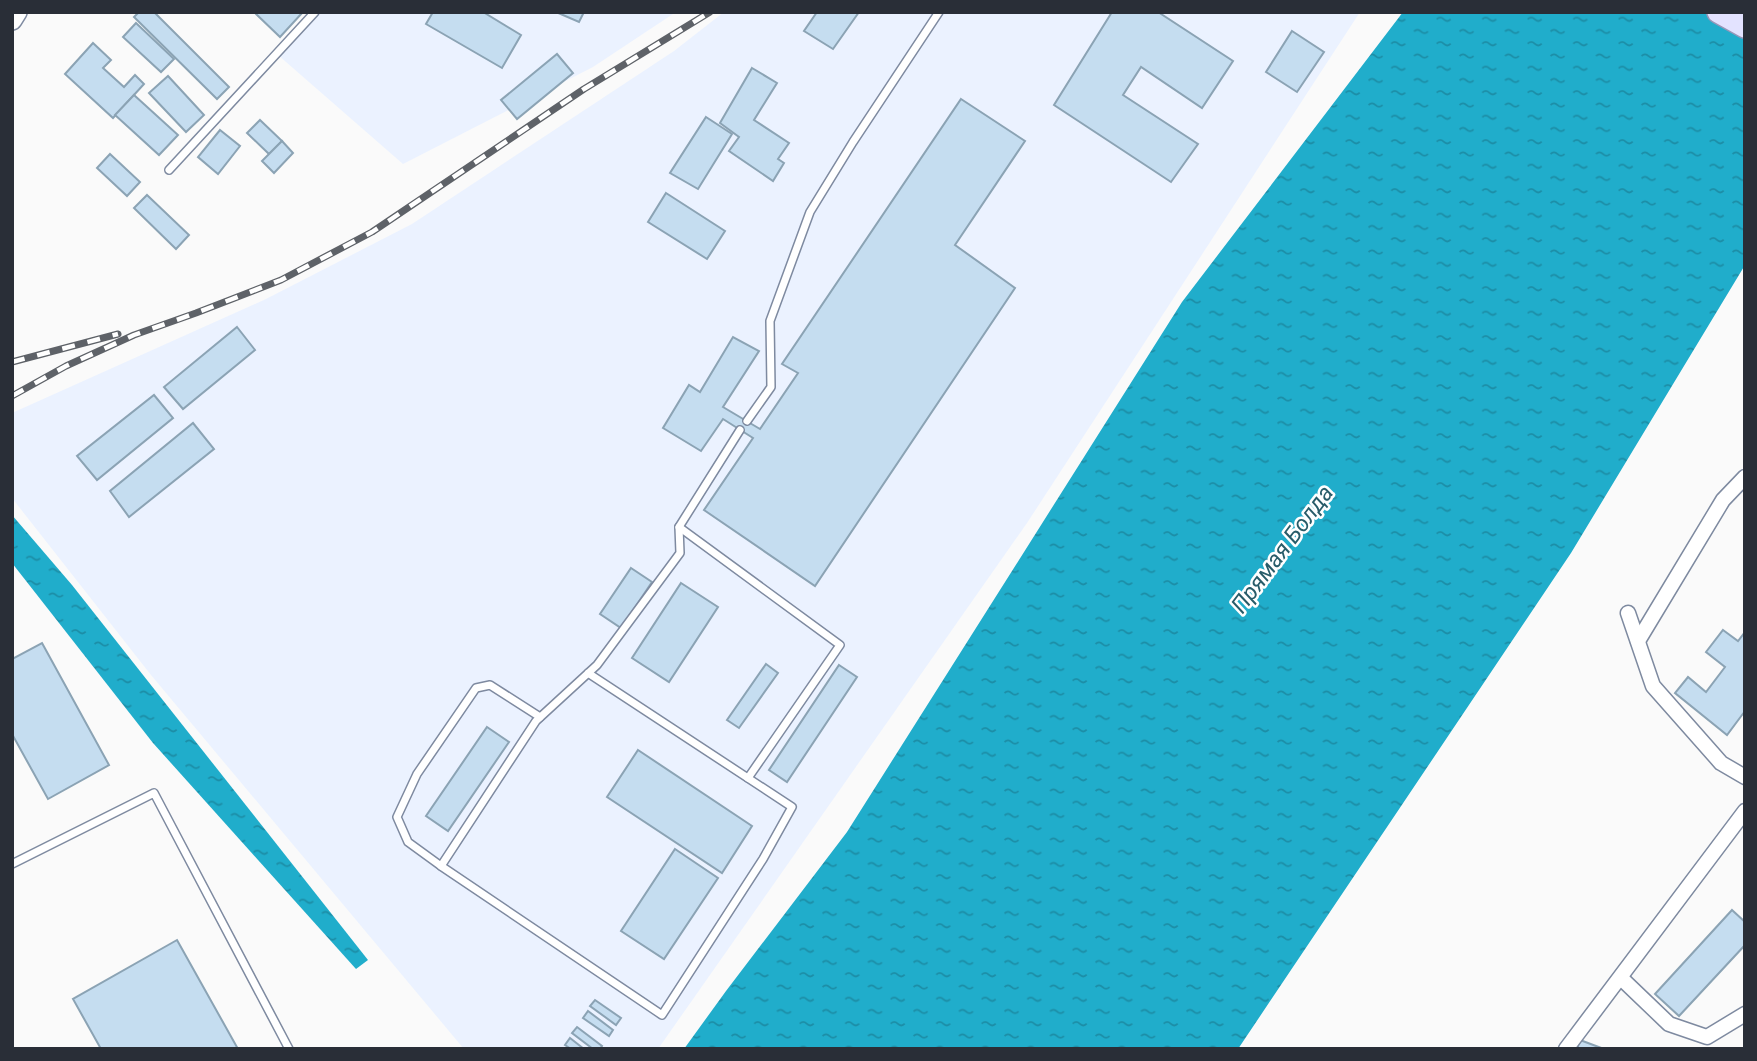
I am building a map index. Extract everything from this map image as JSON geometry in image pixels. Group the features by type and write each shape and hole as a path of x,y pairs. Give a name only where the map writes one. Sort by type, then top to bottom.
{"main road":[{"path":"12,20 17,12"},
{"path":"1718,12 1745,27"}],"street":[{"path":"1637,640 1723,500 1745,477"},
{"path":"1628,613 1653,686 1721,763 1745,777"},
{"path":"1566,1049 1745,811"},
{"path":"1620,978 1669,1024 1707,1037 1745,1014"}],"lane":[{"path":"169,170 314,12"},
{"path":"747,421 771,387 770,321 810,212 939,12"},
{"path":"441,866 536,721 597,665 680,553 680,527 740,430"},
{"path":"680,527 840,645 748,778"},
{"path":"540,717 490,685 476,688 417,774 397,817 408,842 662,1015 763,859 792,807 588,673"},
{"path":"12,864 154,793 289,1049"}],"shaded area":[{"path":"319,12 676,12 593,67 403,164 278,55"},
{"path":"724,12 1360,12 1027,523 658,1049 464,1049 151,675 12,498 12,413 266,299 412,224 674,51"}],"water":[{"name":"Прямая Болда","path":"1403,12 1745,12 1745,265 1571,553 1238,1049 684,1049 847,832 1182,302"},
{"path":"12,515 72,585 368,960 356,969 153,743 12,563"}],"building":[{"path":"139,12 154,12 229,87 217,99 134,17"},
{"path":"254,12 303,12 280,37"},
{"path":"433,12 483,12 521,35 502,68 426,24"},
{"path":"556,12 584,12 579,22"},
{"path":"817,12 859,12 833,49 804,31"},
{"path":"1112,12 1158,12 1233,61 1202,108 1141,67 1123,95 1198,144 1171,182 1054,105"},
{"path":"136,23 174,59 161,72 123,37"},
{"path":"1292,31 1324,52 1297,92 1266,72"},
{"path":"93,43 111,60 103,68 124,87 135,75 144,84 113,118 65,74"},
{"path":"557,54 573,73 517,119 501,100"},
{"path":"752,68 777,83 754,120 789,143 778,159 784,163 773,181 729,151 739,137 720,123"},
{"path":"168,76 204,115 186,132 149,93"},
{"path":"134,95 178,135 159,155 115,115"},
{"path":"961,99 1025,141 955,245 1015,288 815,586 704,510 753,438 723,419 701,451 663,428 689,385 700,392 733,337 759,351 723,407 760,429 798,373 782,364"},
{"path":"706,117 732,134 698,189 670,173"},
{"path":"260,120 282,141 269,154 247,133"},
{"path":"220,130 240,146 218,174 198,157"},
{"path":"282,141 293,153 274,173 262,161"},
{"path":"110,154 140,182 127,196 97,168"},
{"path":"666,193 725,231 707,259 648,222"},
{"path":"147,195 189,235 176,249 134,208"},
{"path":"237,327 255,350 183,409 164,387"},
{"path":"154,395 173,418 97,480 77,456"},
{"path":"193,423 214,449 129,517 110,491"},
{"path":"631,568 652,582 621,628 600,614"},
{"path":"681,583 718,607 669,682 632,658"},
{"path":"1723,630 1738,641 1745,632 1745,711 1727,735 1675,693 1688,677 1706,692 1725,667 1706,652"},
{"path":"42,643 109,765 48,799 12,734 12,659"},
{"path":"766,664 778,673 739,728 727,720"},
{"path":"839,665 857,677 787,782 769,770"},
{"path":"487,727 509,742 448,831 426,816"},
{"path":"638,750 752,826 722,873 607,797"},
{"path":"675,849 718,878 664,959 621,931"},
{"path":"1732,910 1745,922 1745,945 1679,1016 1655,994"},
{"path":"177,940 238,1049 101,1049 73,999"},
{"path":"595,1000 621,1018 616,1025 590,1006"},
{"path":"588,1011 613,1030 609,1036 583,1018"},
{"path":"577,1027 602,1046 600,1049 593,1049 572,1033"},
{"path":"570,1038 584,1049 571,1049 565,1045"},
{"path":"1580,1040 1604,1049 1577,1049"}],"railway":[{"path":"12,396 66,366 134,335 281,280 372,232 584,89 710,12"},
{"path":"12,362 118,334"}]}
